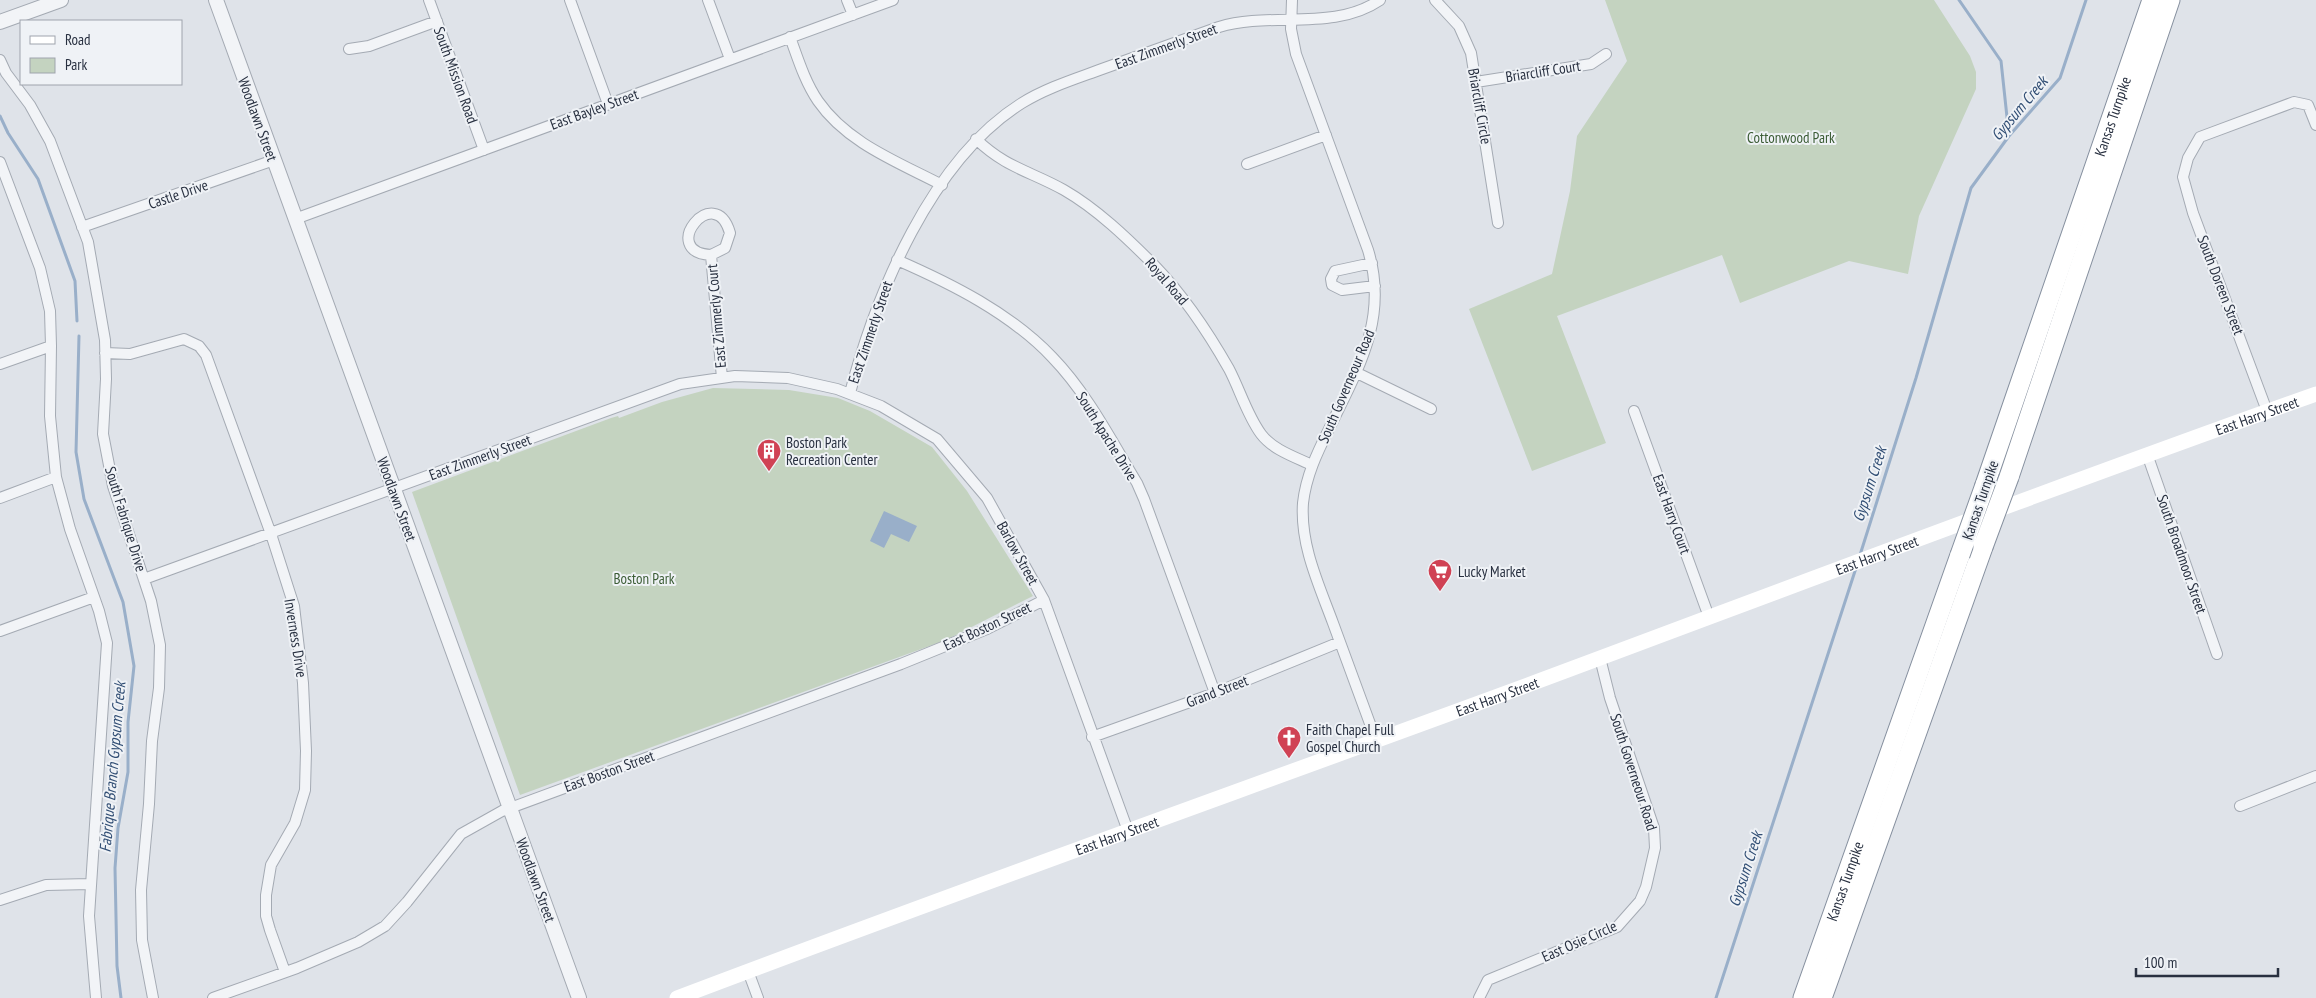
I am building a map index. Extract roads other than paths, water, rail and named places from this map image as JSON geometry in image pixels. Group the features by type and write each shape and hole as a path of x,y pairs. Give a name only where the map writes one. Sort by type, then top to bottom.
{"highway":[{"name":"Kansas Turnpike","path":"1803,998 1985,485 2152,0"},
{"name":"Kansas Turnpike","path":"1822,998 2008,477 2170,0"}],"main road":[{"name":"East Harry Street","path":"676,998 878,922 1600,658 2147,454 2316,394"}],"street":[{"path":"0,22 61,0"},
{"name":"Woodlawn Street","path":"216,0 579,998"},
{"name":"South Mission Road","path":"429,0 484,150"},
{"path":"570,0 608,104"},
{"path":"708,0 730,59"},
{"path":"847,0 852,15"},
{"name":"East Bayley Street","path":"295,219 893,0"},
{"name":"South Governeour Road","path":"1292,0 1291,19 1296,54 1372,263 1375,286 1376,308 1373,327 1355,372 1312,465 1303,503 1303,531 1311,564 1376,740"},
{"name":"East Zimmerly Street","path":"144,579 673,386 722,378 788,378 850,393 882,292 924,211 976,139 1022,103 1064,83 1231,23 1344,15 1372,5 1380,0"},
{"name":"Briarcliff Circle","path":"1435,0 1451,15 1467,40 1476,82 1498,223"},
{"path":"349,49 369,46 436,21"},
{"path":"790,37 810,87 823,108 843,128 879,153 942,185"},
{"name":"Briarcliff Court","path":"1476,82 1592,64 1606,54"},
{"name":"South Fabrique Drive","path":"0,60 6,73 30,105 50,141 88,242 105,340 103,434 113,486 144,579 160,646 159,688 152,741 149,804 141,890 142,940 153,998"},
{"name":"South Doreen Street","path":"2267,411 2193,213 2183,177 2188,158 2200,137 2294,102 2308,105 2316,125"},
{"path":"1247,164 1326,135"},
{"name":"Royal Road","path":"976,139 1002,161 1050,183 1082,202 1154,265 1184,298 1203,326 1228,368 1261,434 1279,450 1312,465"},
{"name":"Castle Drive","path":"82,227 274,160"},
{"path":"0,162 40,268 50,311 50,416 56,477 70,530 94,597 106,643 89,916 96,998"},
{"name":"East Zimmerly Court","path":"706,215 718,217 724,221 730,232 725,248 711,255 699,252 689,239 689,232 693,222 706,215"},
{"name":"East Zimmerly Court","path":"711,255 722,378"},
{"name":"South Apache Drive","path":"898,260 965,293 1012,322 1052,356 1074,383 1117,450 1144,499 1215,693"},
{"path":"1372,263 1335,271 1332,274 1332,285 1342,290 1375,286"},
{"name":"Inverness Drive","path":"105,354 130,354 184,339 199,346 206,355 271,534 294,606 303,683 306,751 305,790 301,807 272,865 266,895 268,923 277,954 285,972"},
{"path":"0,364 51,346"},
{"path":"1355,372 1431,409"},
{"name":"Barlow Street","path":"850,393 881,406 937,439 987,498 1044,600 1092,737 1128,831"},
{"name":"East Harry Court","path":"1634,411 1709,617"},
{"name":"South Broadmoor Street","path":"2147,454 2217,654"},
{"path":"0,498 56,477"},
{"path":"0,631 94,597"},
{"name":"East Boston Street","path":"213,998 285,972 358,942 385,926 407,902 461,834 510,808 900,664 987,629 1044,600"},
{"name":"Grand Street","path":"1092,737 1215,693 1340,642"},
{"name":"South Governeour Road","path":"1600,658 1610,698 1654,828 1655,848 1646,887"},
{"path":"2240,806 2316,776"},
{"path":"0,900 46,885 90,884"},
{"name":"East Osie Circle","path":"1479,998 1488,980 1617,927 1640,901 1646,887"},
{"path":"748,971 758,998"}],"water":[{"path":"884,511 917,526 909,542 891,534 884,548 870,541"}],"waterway":[{"path":"1959,0 2001,61 2009,136"},
{"name":"Gypsum Creek","path":"1860,555 1916,378 1971,188 2009,136 2060,78 2086,0"},
{"name":"Fabrique Branch Gypsum Creek","path":"0,116 8,133 38,179 75,281 77,321"},
{"name":"Fabrique Branch Gypsum Creek","path":"79,336 76,452 84,499 123,602 134,666 128,722 128,772 118,828 115,868 117,966 121,998"},
{"name":"Gypsum Creek","path":"1716,998 1856,568"}],"place":[{"name":"Boston Park Recreation Center","path":"769,472"},
{"name":"Lucky Market","path":"1440,592"},
{"name":"Faith Chapel Full Gospel Church","path":"1289,759"}],"park label":[{"name":"Cottonwood Park","path":"1791,137"},
{"name":"Boston Park","path":"644,578"}]}
